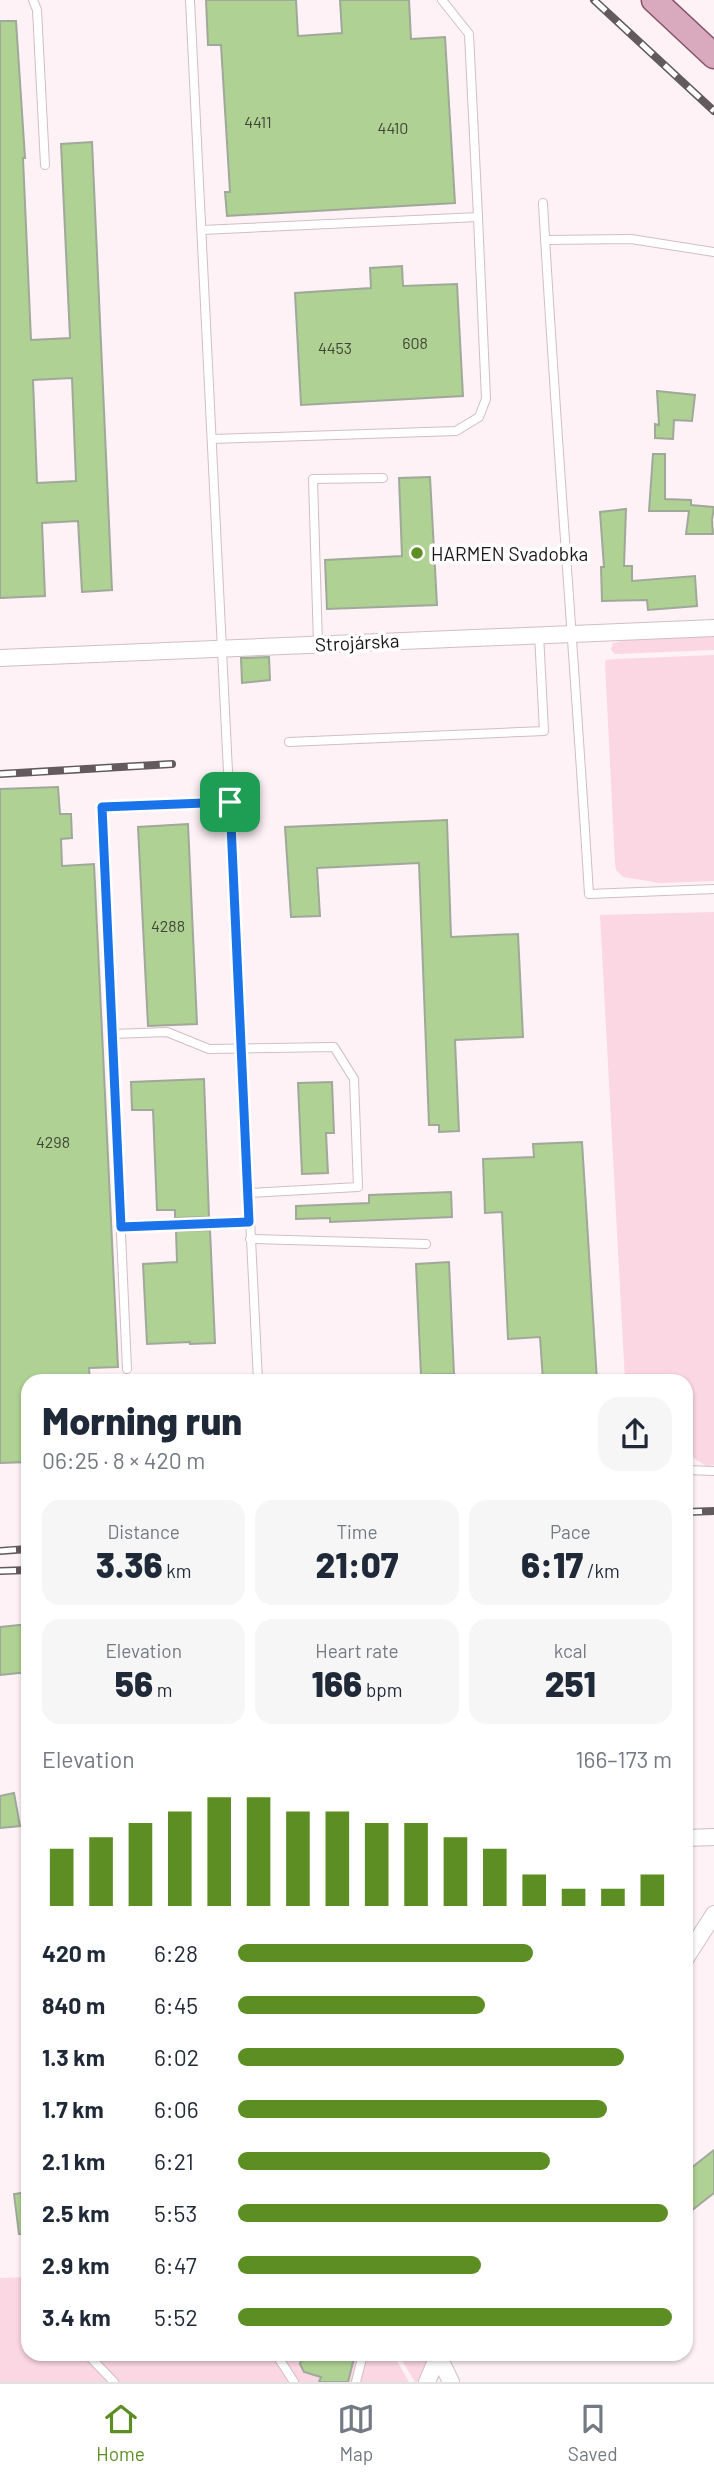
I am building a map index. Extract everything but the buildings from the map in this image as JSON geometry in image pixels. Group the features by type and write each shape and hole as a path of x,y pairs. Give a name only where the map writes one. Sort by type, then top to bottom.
{"main road":[{"path":"654,0 714,56"}],"street":[{"name":"Strojárska","path":"0,658 714,628"},
{"path":"693,1838 714,1837"},
{"path":"693,1947 714,1914"},
{"path":"427,2382 436,2361"},
{"path":"442,2361 451,2382"}],"lane":[{"path":"33,0 37,10 46,165"},
{"path":"190,0 258,1374"},
{"path":"213,439 456,431 479,417 486,399 469,34 442,0"},
{"path":"543,203 565,570 572,633 589,894 714,890"},
{"path":"202,230 478,217"},
{"path":"545,240 631,239 714,252"},
{"path":"318,644 313,479 383,478"},
{"path":"289,742 544,731 539,634"},
{"path":"127,1369 102,807 230,802"},
{"path":"112,1034 167,1032 209,1049 334,1047 354,1079 358,1187 248,1193"},
{"path":"121,1227 249,1222"},
{"path":"250,1240 426,1244"},
{"path":"693,1470 714,1471"},
{"path":"94,2361 114,2382"},
{"path":"280,2361 294,2382"},
{"path":"356,2382 361,2361"}],"shaded area":[{"path":"714,635 714,650 615,654 611,650 613,643 632,639"},
{"path":"714,655 714,881 660,883 623,877 616,870 615,863 606,660"},
{"path":"714,912 714,1465 706,1466 693,1458 693,1374 625,1374 600,915"},
{"path":"21,2277 21,2361 397,2361 409,2382 0,2382 0,2278"},
{"path":"402,2361 426,2361 418,2382 415,2382"}],"railway":[{"path":"594,0 714,111"},
{"path":"0,774 172,764"},
{"path":"693,1512 714,1511"},
{"path":"0,1551 21,1550"},
{"path":"0,1571 21,1570"}],"place":[{"name":"HARMEN Svadobka","path":"417,553"}],"route":[{"path":"230,802 249,1222 121,1227 102,807 230,802"}]}
